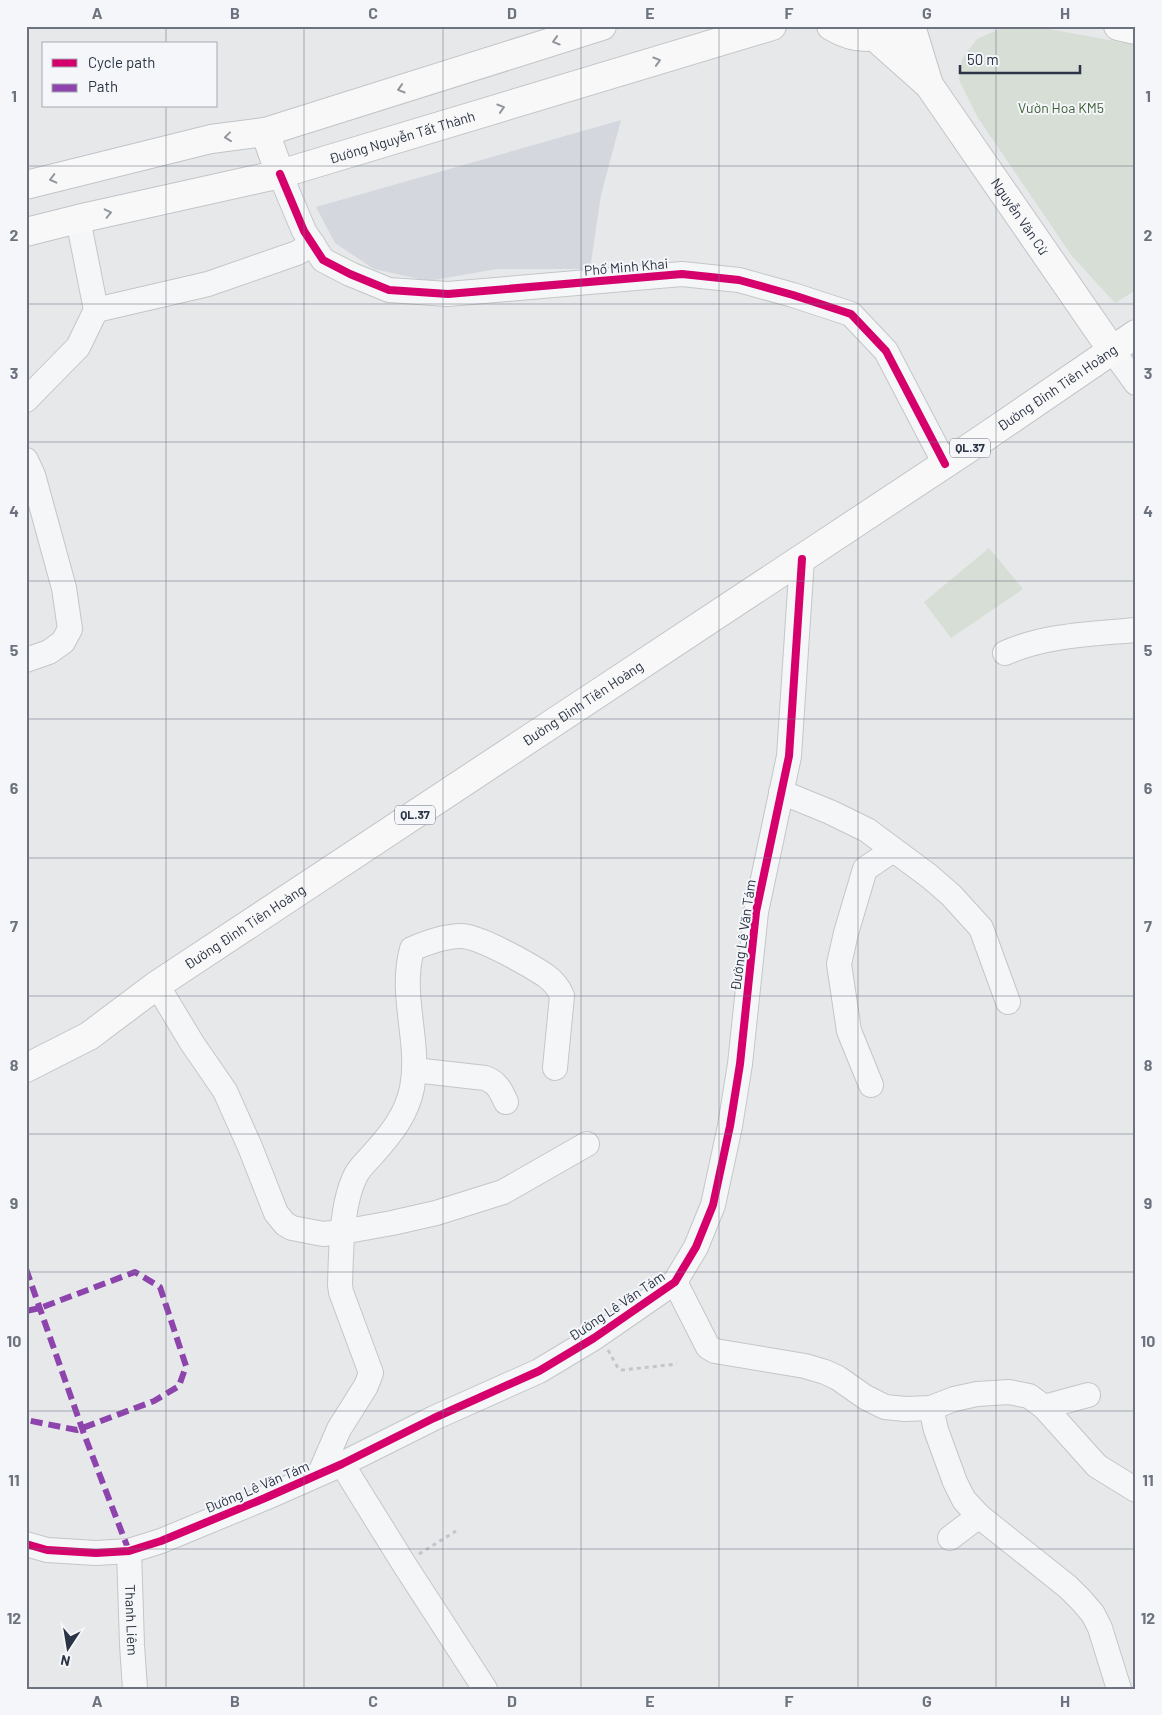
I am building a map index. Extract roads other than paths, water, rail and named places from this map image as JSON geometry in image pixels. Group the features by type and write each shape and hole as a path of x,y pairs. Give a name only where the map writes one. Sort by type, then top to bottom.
{"main road":[{"path":"26,185 211,139 265,132 602,26"},
{"name":"Đường Nguyễn Tất Thành","path":"26,232 280,174 772,26"},
{"path":"831,26 843,33 859,38 875,37 888,33 900,26"},
{"name":"Nguyễn Văn Cừ","path":"911,26 929,84"},
{"path":"1118,26 1136,30"},
{"name":"Nguyễn Văn Cừ","path":"875,37 929,84 1112,350"},
{"path":"265,132 280,174"},
{"name":"Đường Đinh Tiên Hoàng","path":"26,1068 89,1036 157,985 945,464 1136,334"}],"street":[{"name":"Phố Minh Khai","path":"280,174 304,232 323,260 350,274 389,290 448,294 682,274 739,280 851,314 886,350 945,464"},
{"path":"26,400 78,346 96,310 78,219"},
{"path":"96,310 208,284 297,253 312,244"},
{"path":"1112,350 1136,383"},
{"path":"26,460 34,475 64,588 70,629 63,642 56,648 26,660"},
{"name":"Đường Lê Văn Tám","path":"26,1544 47,1550 96,1553 129,1551 161,1541 342,1464 434,1418 539,1371 600,1334 676,1282 696,1247 713,1205 730,1126 740,1064 756,912 789,756 802,558"},
{"path":"1005,653 1022,646 1053,639 1136,630"},
{"path":"781,792 830,812 867,830 929,876 951,895 981,928 1008,1002"},
{"path":"871,1085 849,1031 839,964 865,869 893,850"},
{"path":"320,1473 339,1429 366,1386 371,1373 341,1292 342,1232 351,1187 357,1172 394,1130 403,1114 412,1090 414,1070 407,972 412,949 430,941 462,936 478,939 546,976 560,990 562,996 555,1068"},
{"path":"157,985 192,1043 225,1091 280,1219 292,1228 323,1234 392,1224 436,1213 494,1195 522,1182 588,1144"},
{"path":"414,1070 485,1078 493,1081 498,1086 506,1102"},
{"path":"676,1282 708,1347 715,1351 805,1366 824,1372 838,1378 865,1397 885,1407 905,1409 930,1408 977,1394 1009,1392 1029,1396 1044,1407 1097,1466 1136,1490"},
{"path":"1044,1407 1088,1395"},
{"path":"930,1408 936,1430 964,1500 979,1516 1068,1586 1082,1600 1093,1614 1100,1628 1119,1689"},
{"path":"342,1464 485,1689"},
{"path":"950,1538 979,1516"},
{"name":"Thanh Liêm","path":"129,1551 135,1689"}],"park label":[{"name":"Vườn Hoa KM5","path":"1061,108"}]}
